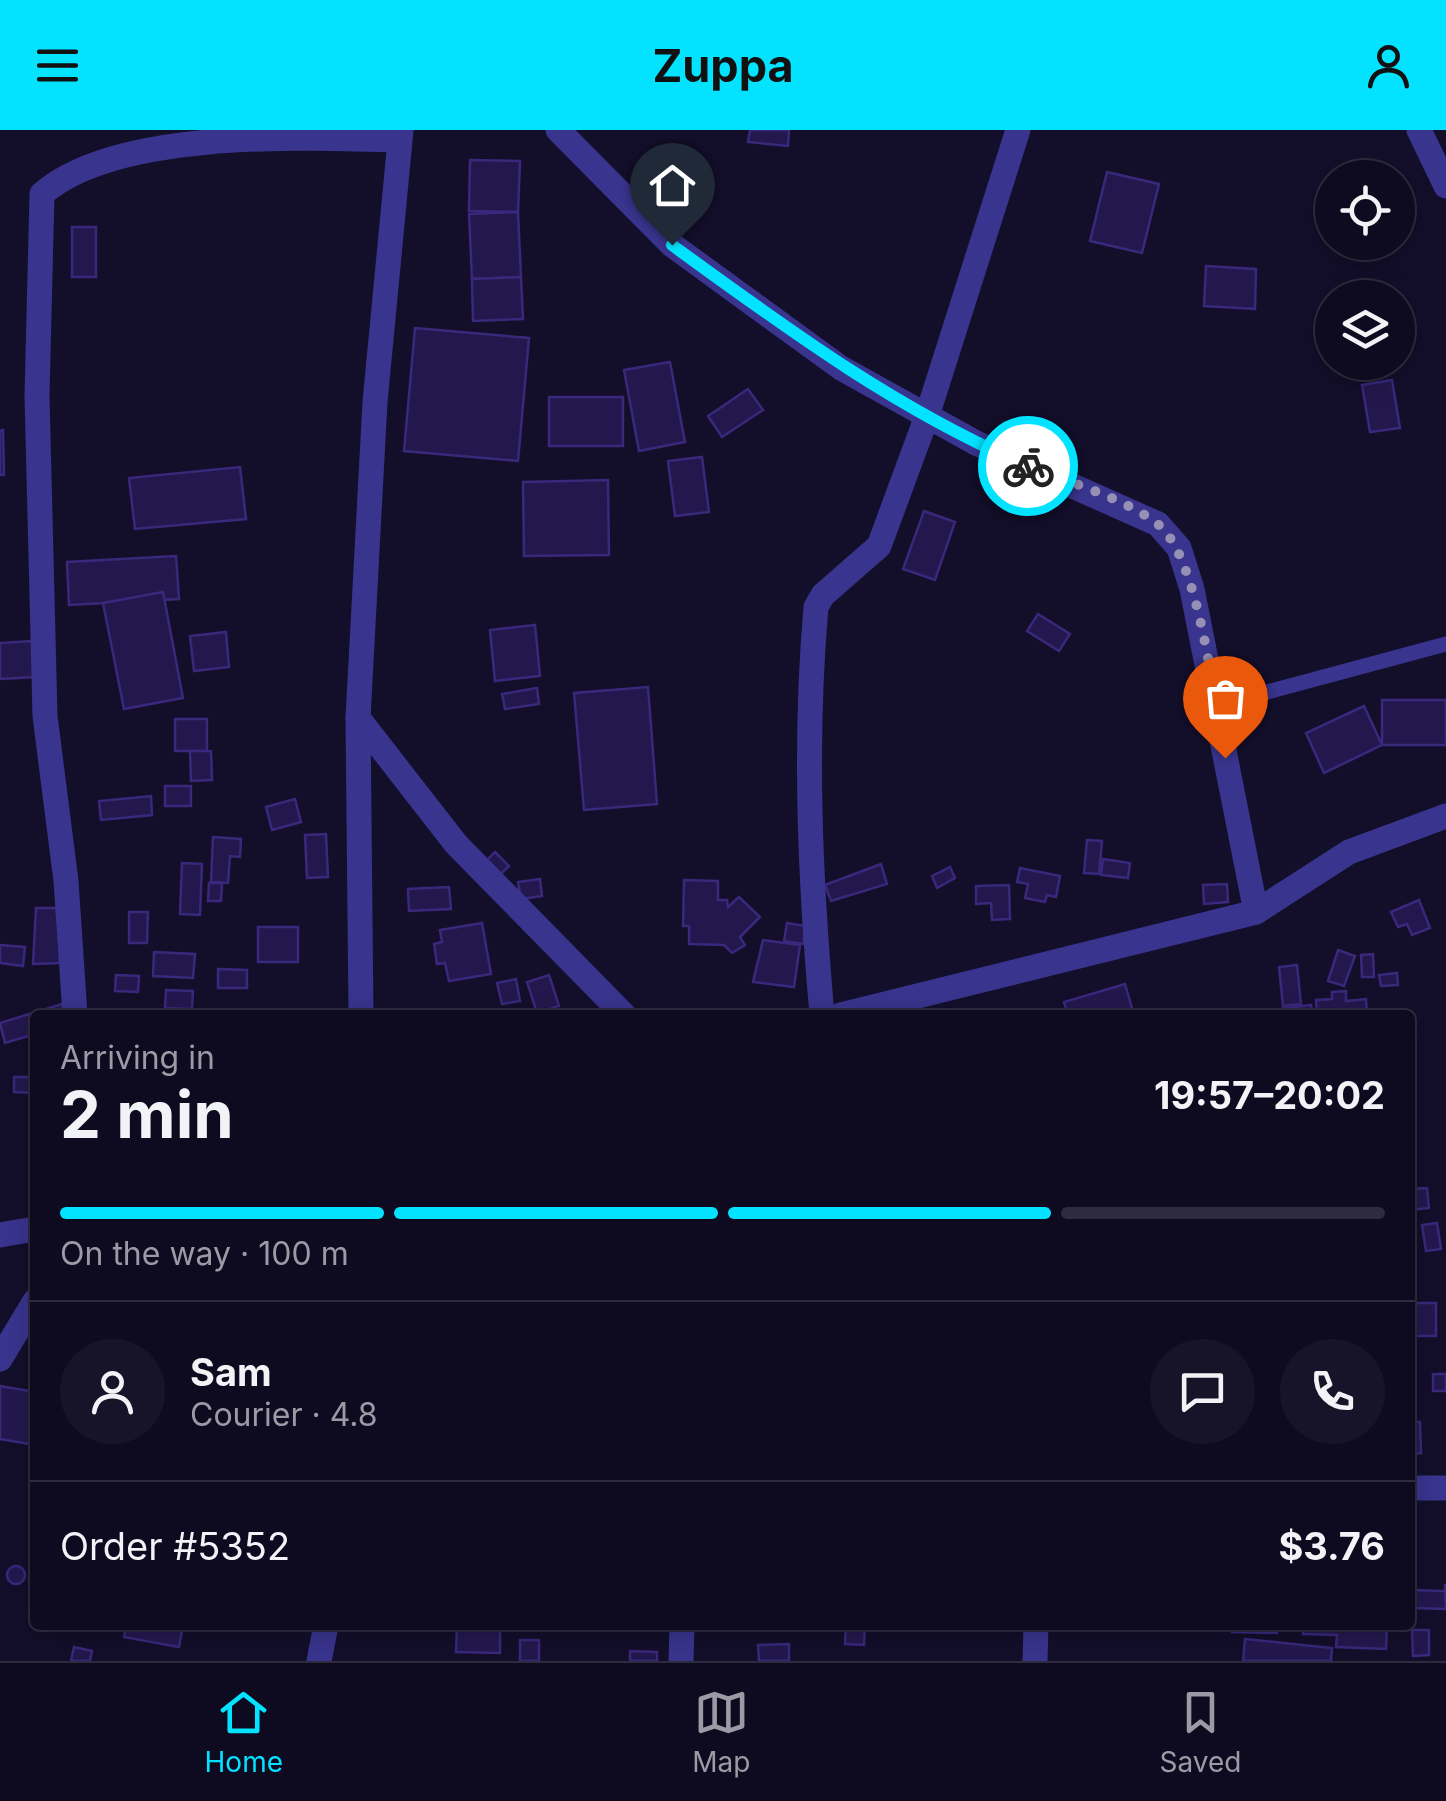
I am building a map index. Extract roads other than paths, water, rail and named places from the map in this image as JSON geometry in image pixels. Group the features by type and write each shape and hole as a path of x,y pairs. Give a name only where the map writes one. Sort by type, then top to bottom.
{"street":[{"path":"558,130 672,245 841,368 976,444 1158,524 1179,548 1256,912"},
{"path":"822,1010 809,818 816,607 823,595 879,546 927,416 1018,130"},
{"path":"1419,130 1446,186"},
{"path":"75,1010 66,881 45,716 37,396 42,194 97,155 142,144 197,137 400,135 375,402 358,718 361,1010"},
{"path":"358,718 456,844 619,1010"},
{"path":"861,1010 1256,912 1349,852 1446,816"},
{"path":"0,1235 30,1230"},
{"path":"0,1360 30,1309"},
{"path":"1415,1488 1446,1488"},
{"path":"319,1661 325,1630"},
{"path":"681,1661 682,1630"},
{"path":"1034,1661 1036,1630"}],"lane":[{"path":"1210,682 1220,695 1236,700 1446,644"}]}
